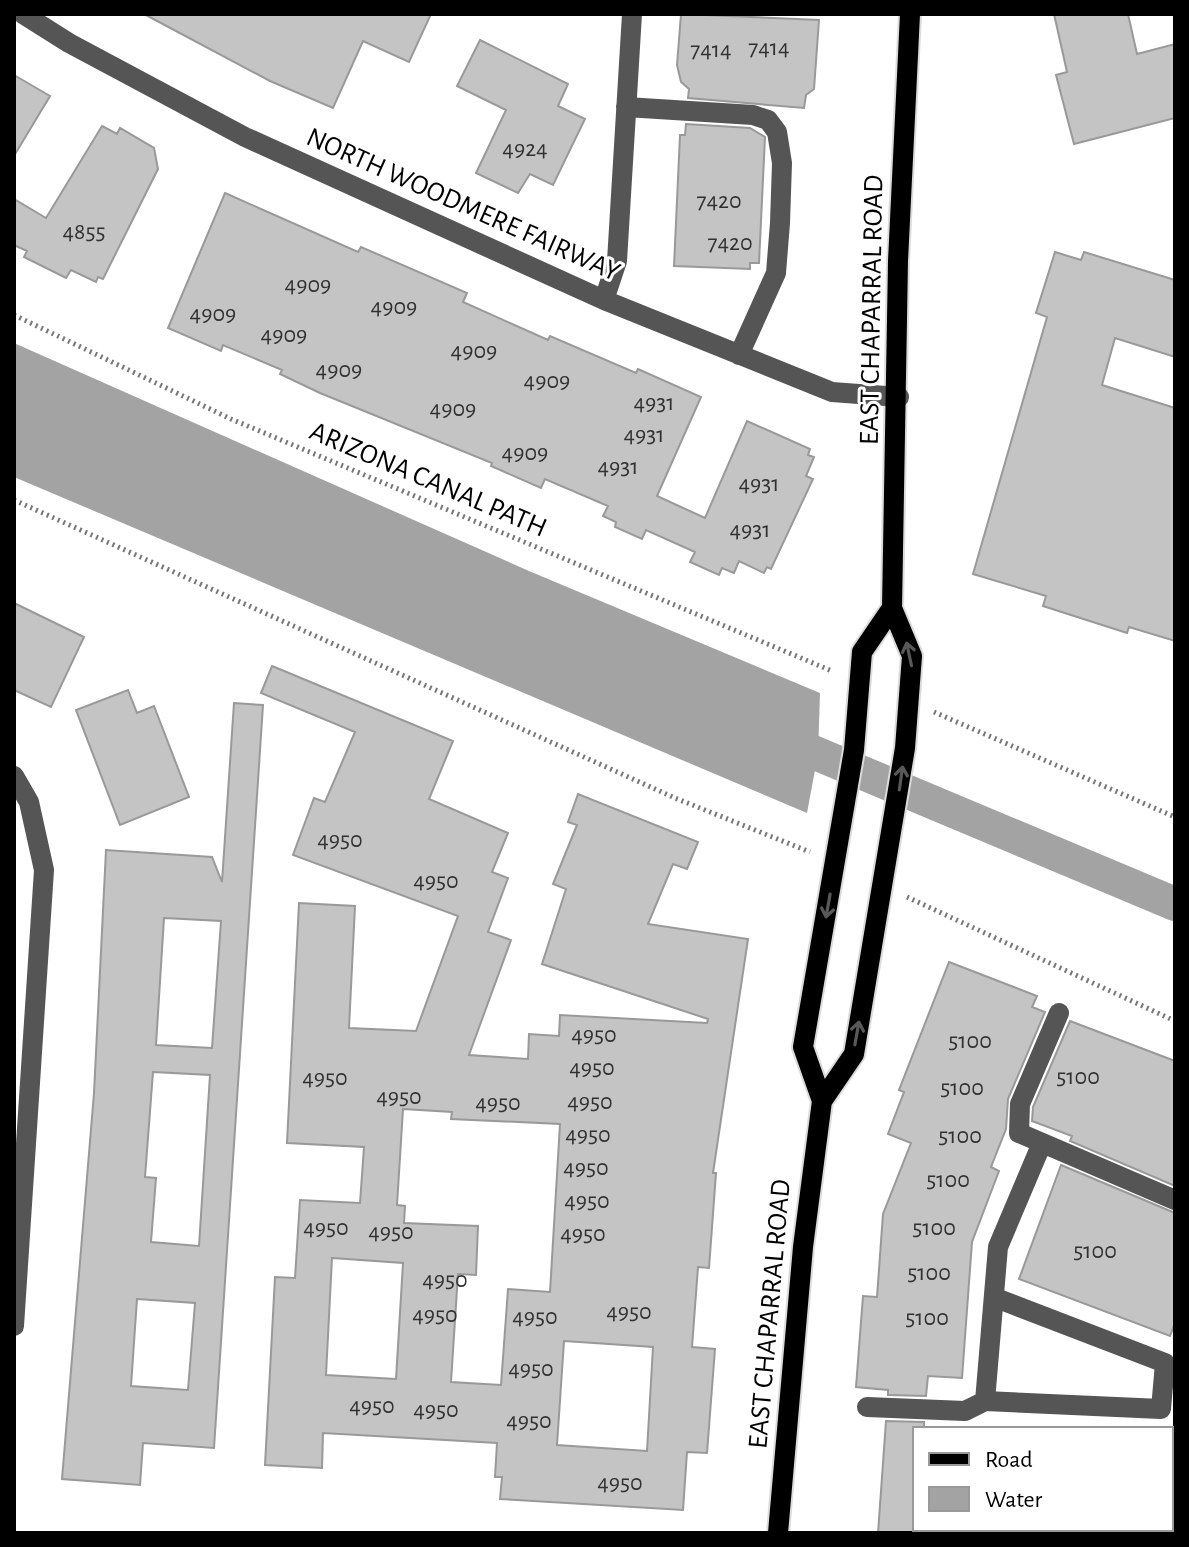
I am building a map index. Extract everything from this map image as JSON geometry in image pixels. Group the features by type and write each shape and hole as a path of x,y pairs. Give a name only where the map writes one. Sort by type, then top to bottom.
{"main road":[{"name":"EAST CHAPARRAL ROAD","path":"822,1101 854,1054 889,853 909,702 912,656 892,608 899,397 898,261 910,14"},
{"name":"EAST CHAPARRAL ROAD","path":"778,1533 803,1247 822,1101 803,1047 842,830 862,652 892,608"}],"street":[{"name":"NORTH WOODMERE FAIRWAY","path":"23,14 69,43 245,137 604,300 832,392 899,397"},
{"path":"604,300 617,261 632,14"},
{"path":"626,107 753,115 768,120 777,132 782,163 776,273 739,355"},
{"path":"14,776 29,802 44,870 19,1188 14,1326"},
{"path":"1059,1013 1020,1104 1019,1133 1175,1200"},
{"path":"985,1401 998,1247 1042,1143"},
{"path":"867,1407 965,1411 985,1401 1161,1409 1165,1363 996,1298"}],"path":[{"name":"ARIZONA CANAL PATH","path":"14,315 231,419 832,671"},
{"path":"14,500 675,798 836,864"},
{"path":"933,712 1175,817"},
{"path":"883,886 1175,1021"}],"water":[{"path":"14,343 529,571 820,693 818,754 807,813 14,477"}],"building":[{"path":"144,14 431,14 409,62 363,41 333,108 270,81"},
{"path":"681,14 819,20 814,89 806,95 804,108 688,98 689,89 681,82 677,65"},
{"path":"1054,14 1128,14 1137,54 1175,44 1175,118 1074,144 1056,75 1067,72"},
{"path":"480,40 568,84 558,106 585,119 553,185 530,174 518,193 476,173 506,110 457,86"},
{"path":"14,75 50,96 14,156"},
{"path":"686,124 750,128 765,137 759,263 750,263 750,269 674,266 680,135 685,135"},
{"path":"102,126 117,134 120,128 154,148 158,169 103,279 98,277 96,282 71,270 66,278 24,257 27,251 14,245 14,199 46,218"},
{"path":"225,193 358,252 361,247 467,293 463,302 548,340 550,336 701,397 657,496 705,518 747,421 810,449 808,455 814,457 806,476 813,479 771,569 767,567 764,573 739,561 734,573 722,568 719,575 690,562 695,552 646,530 642,539 615,527 616,522 603,516 608,506 545,479 541,488 491,466 492,463 320,393 280,374 282,370 223,345 221,351 168,328"},
{"path":"1055,252 1081,260 1084,252 1175,280 1175,357 1115,338 1102,385 1175,408 1175,641 1129,627 1127,633 1043,606 1046,596 973,574 1047,317 1036,313"},
{"path":"14,603 84,637 51,707 14,690"},
{"path":"272,666 453,741 429,799 508,833 492,872 508,878 488,932 511,940 469,1055 528,1059 529,1034 559,1036 560,1015 707,1023 708,1019 542,964 566,889 553,884 577,825 568,822 578,794 698,842 687,869 673,864 648,924 748,939 713,1173 716,1173 709,1268 698,1267 692,1347 715,1349 707,1453 687,1452 683,1510 500,1499 502,1477 495,1477 497,1443 323,1433 322,1468 265,1465 275,1277 295,1278 300,1200 360,1203 364,1147 287,1143 299,903 355,906 349,1028 416,1031 458,916 293,855 314,798 325,802 355,732 261,693","holes":["403,1109 452,1112 451,1119 560,1124 550,1292 508,1289 501,1385 451,1382 458,1274 476,1275 478,1226 404,1223 405,1206 397,1205","332,1258 403,1263 396,1379 326,1375","564,1341 653,1347 647,1451 557,1445"]},
{"path":"128,690 137,713 154,706 189,797 120,825 76,710"},
{"path":"234,703 263,705 214,1448 143,1443 140,1485 62,1479 94,1093 106,850 212,857 222,882","holes":["164,918 221,921 212,1048 156,1045","153,1072 210,1075 199,1246 151,1242 156,1178 145,1177","137,1299 195,1303 188,1390 131,1386"]},
{"path":"949,962 1037,996 1032,1007 1045,1012 1008,1099 1006,1129 991,1167 999,1171 972,1242 962,1378 928,1376 926,1396 888,1395 888,1390 856,1387 863,1296 877,1297 883,1214 911,1143 888,1134 904,1092 899,1090"},
{"path":"1070,1021 1175,1061 1175,1186 1070,1141 1072,1136 1032,1121 1033,1107"},
{"path":"1061,1165 1175,1213 1175,1323 1170,1336 1019,1279"},
{"path":"886,1421 924,1422 924,1427 913,1427 915,1533 878,1533"}],"waterway":[{"path":"777,737 1175,904"}]}
